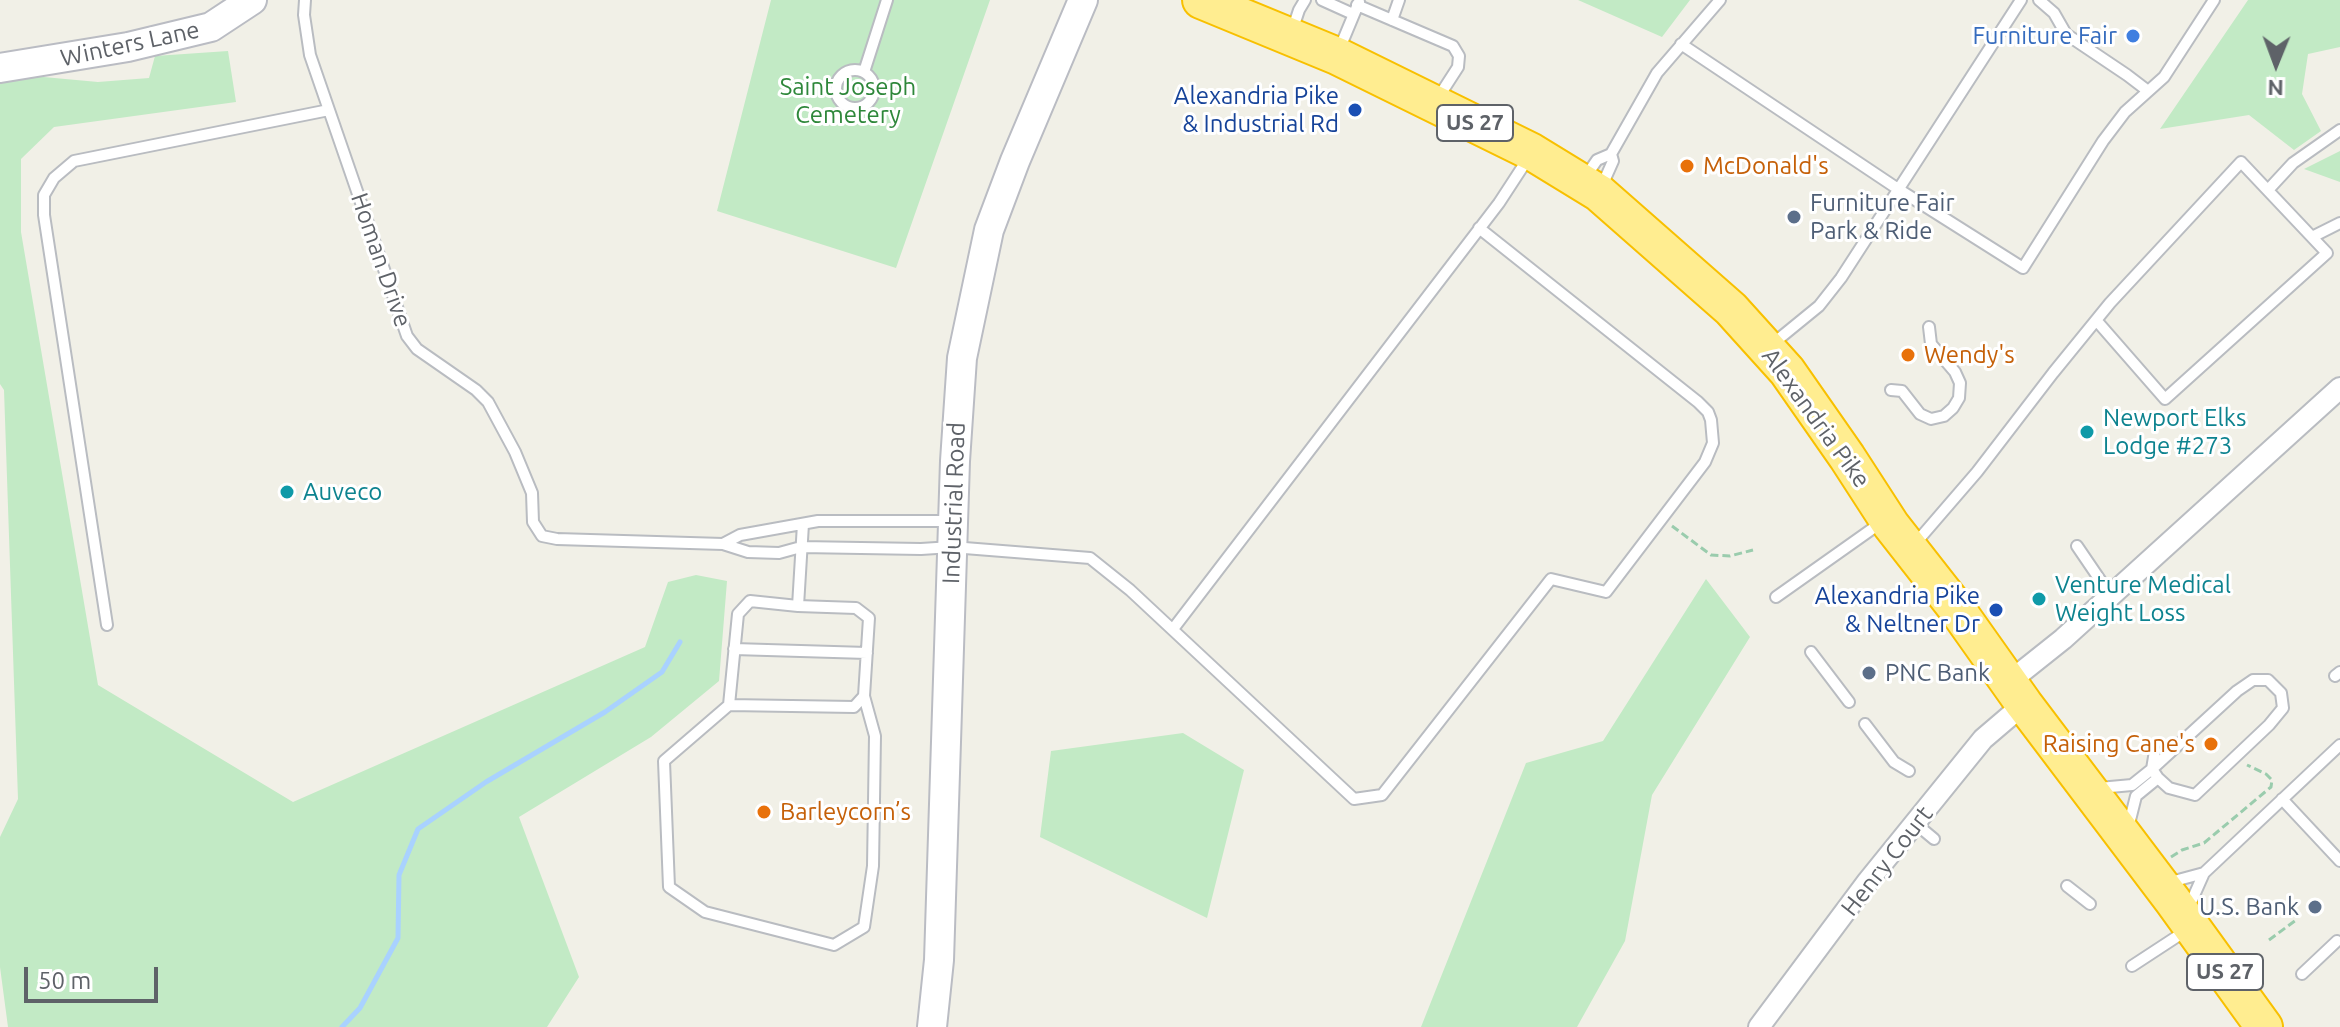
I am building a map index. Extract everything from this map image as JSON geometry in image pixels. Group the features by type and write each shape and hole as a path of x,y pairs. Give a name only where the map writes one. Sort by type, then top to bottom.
{"highway":[{"name":"Alexandria Pike","path":"1201,0 1337,56 1532,152 1590,188 1731,309 1787,371 1887,519 2125,838 2166,871 2188,922 2264,1027"}],"main road":[{"name":"Winters Lane","path":"0,68 128,47 211,27 252,0"},
{"name":"Industrial Road","path":"932,1027 939,960 957,422 962,358 982,259 1000,198 1083,0"}],"street":[{"name":"Henry Court","path":"1759,1027 1868,881 1983,739 2037,661 2340,388"}],"lane":[{"name":"Homan Drive","path":"305,0 310,55 407,336 417,349 476,390 488,402 515,452 532,493 533,522 542,536 723,544 748,552 779,553 801,547 921,549 953,534"},
{"path":"864,72 887,0"},
{"path":"1290,37 1305,0"},
{"path":"1322,0 1357,7 1453,46 1459,56 1458,67 1435,103"},
{"path":"1392,20 1399,0"},
{"path":"1590,188 1597,160 1611,154 1657,73 1720,0"},
{"path":"1768,349 1819,306 1841,278 2021,0"},
{"path":"2039,0 2054,13 2066,34 2148,91"},
{"path":"1681,44 1898,189 2023,268 2103,141 2125,112 2164,77 2214,0"},
{"path":"1337,56 1357,7"},
{"path":"107,625 44,215 44,195 54,178 74,161 329,110"},
{"path":"2268,190 2293,163 2340,130"},
{"path":"1173,629 1512,185 1532,152"},
{"path":"1590,188 1613,161 1611,154"},
{"path":"1910,550 1977,472 2096,320 2241,162 2327,253 2165,399 2096,320"},
{"path":"2312,237 2340,223"},
{"path":"953,534 1090,558 1173,629 1354,799 1382,795 1551,579 1606,592 1710,454 1713,432 1708,412 1479,228"},
{"path":"1891,390 1902,391 1920,414 1931,419 1944,416 1953,408 1959,398 1960,383 1955,372 1931,344 1929,327"},
{"path":"1776,597 1887,519"},
{"name":"Homan Drive","path":"723,544 740,535 818,521 953,534"},
{"path":"798,606 803,524"},
{"path":"2077,546 2111,596"},
{"path":"729,705 738,614 750,601 856,608 869,618 864,696 875,736 873,866 864,927 834,945 705,912 669,887 664,761 729,705 854,707 864,696"},
{"path":"734,649 867,653"},
{"path":"1811,652 1849,702"},
{"path":"2125,838 2136,796 2155,774 2237,691 2253,680 2268,680 2281,693 2283,708 2269,725 2195,795 2169,788 2155,774 2155,751"},
{"path":"1865,724 1894,762 1909,771"},
{"path":"2132,966 2188,922 2204,873 2340,745"},
{"path":"2088,789 2132,785 2155,774"},
{"path":"2282,799 2340,861"},
{"path":"1916,824 1934,839"},
{"path":"2166,871 2204,873"},
{"path":"2067,886 2090,904"},
{"path":"2302,974 2337,941"}],"path":[{"path":"1661,518 1711,555 1730,556 1753,550"},
{"path":"2166,871 2182,850 2204,843 2271,787 2272,780 2266,774 2246,765 2237,755"},
{"path":"2269,940 2296,920"}],"green space":[{"name":"Saint Joseph Cemetery","path":"771,0 990,0 896,268 717,211"},
{"path":"1578,0 1690,0 1662,37"},
{"path":"2248,0 2340,0 2340,47 2308,54 2302,94 2321,131 2294,150 2249,115 2160,129"},
{"path":"228,51 236,102 54,127 21,159 21,232 98,685 293,802 645,647 668,582 696,575 727,581 719,681 651,737 519,817 579,977 547,1027 8,1027 0,967 0,837 18,799 4,390 0,384 0,73 98,82 149,78 155,56"},
{"path":"2340,151 2340,182 2304,169"},
{"path":"1706,579 1750,637 1652,795 1625,941 1577,1027 1421,1027 1526,763 1603,741"},
{"path":"1183,733 1244,770 1207,918 1040,837 1051,751"}],"waterway":[{"path":"342,1027 360,1008 398,938 399,875 418,829 486,782 605,712 662,672 680,642"}],"place":[{"name":"Furniture Fair","path":"2133,36"},
{"name":"Alexandria Pike & Industrial Rd","path":"1355,110"},
{"name":"McDonald's","path":"1687,166"},
{"name":"Furniture Fair Park & Ride","path":"1794,217"},
{"name":"Wendy's","path":"1908,355"},
{"name":"Newport Elks Lodge #273","path":"2087,432"},
{"name":"Auveco","path":"287,492"},
{"name":"Venture Medical Weight Loss","path":"2039,599"},
{"name":"Alexandria Pike & Neltner Dr","path":"1996,610"},
{"name":"PNC Bank","path":"1869,673"},
{"name":"Raising Cane's","path":"2211,744"},
{"name":"Barleycorn’s","path":"764,812"},
{"name":"U.S. Bank","path":"2315,907"}]}
